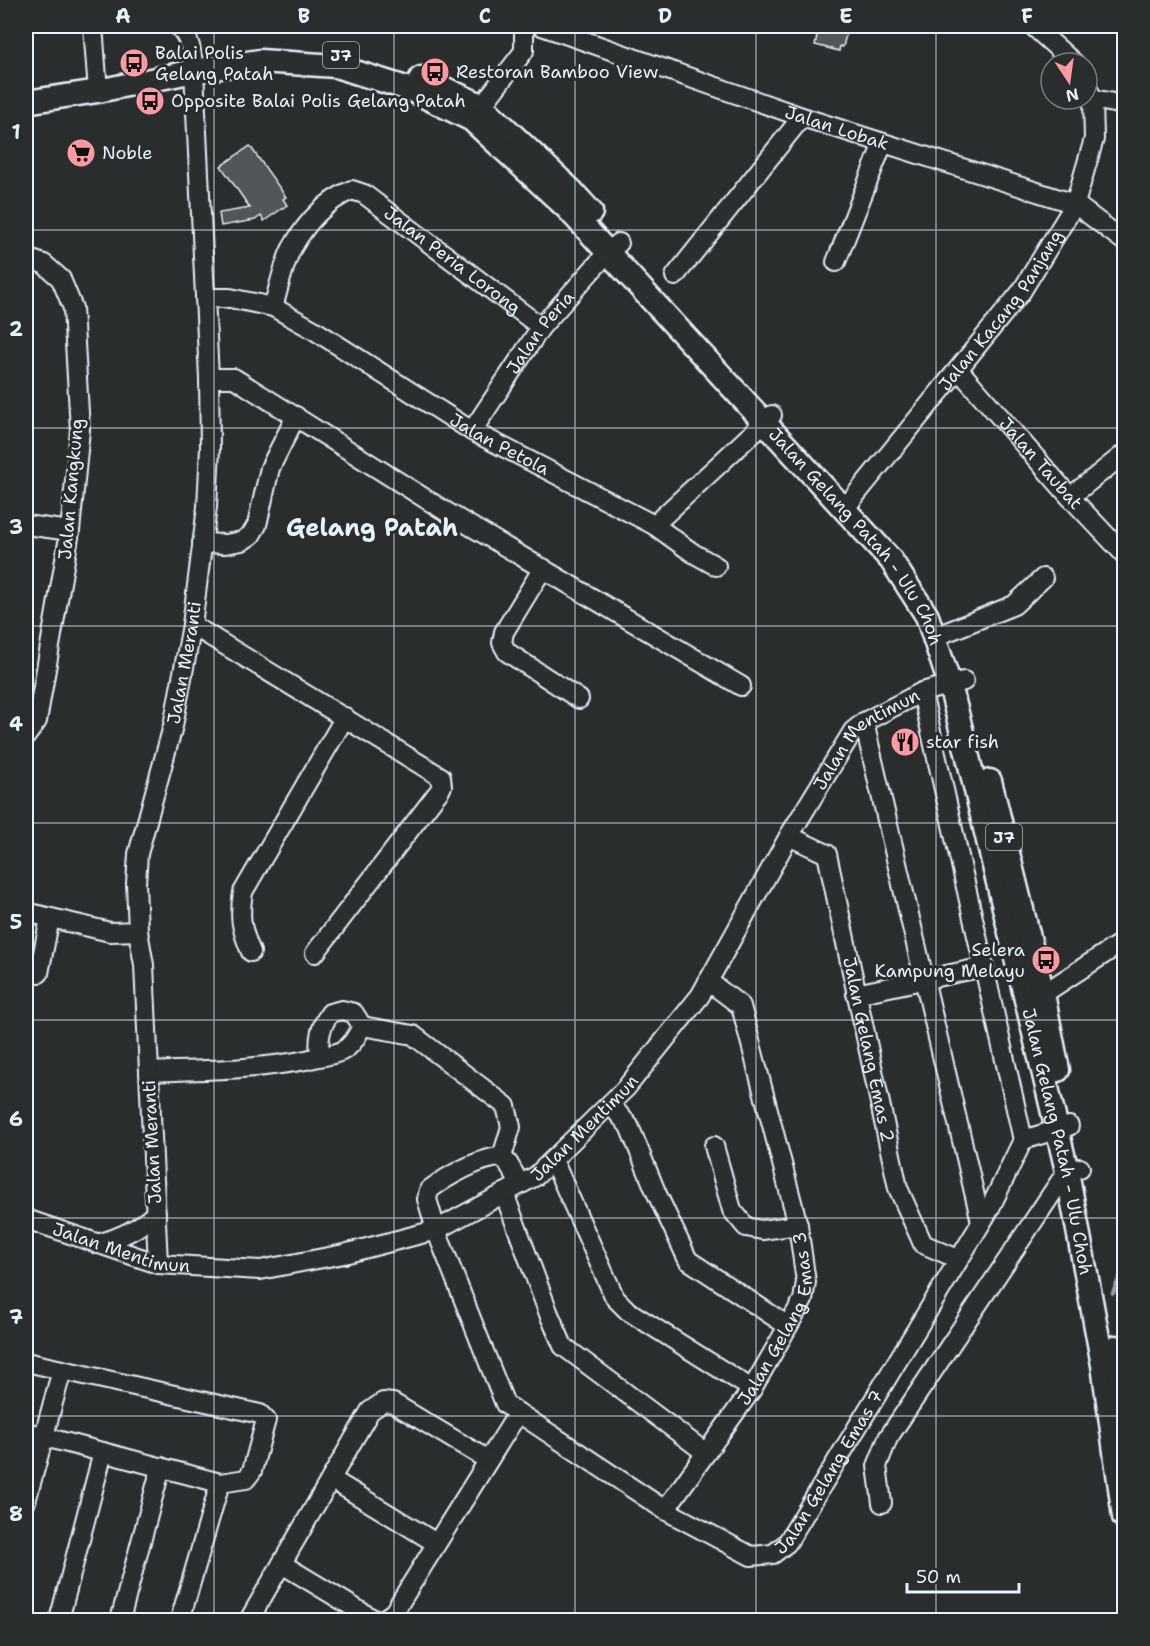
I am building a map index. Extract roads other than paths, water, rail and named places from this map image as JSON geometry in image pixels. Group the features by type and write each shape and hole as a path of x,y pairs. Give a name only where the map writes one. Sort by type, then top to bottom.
{"main road":[{"name":"Jalan Gelang Patah - Ulu Choh","path":"26,102 262,49 337,54 414,75 476,113 571,190 614,247 768,419 900,555 940,610 947,632 957,683 1035,995 1125,1397"},
{"name":"Jalan Gelang Patah - Ulu Choh","path":"26,90 98,86"},
{"name":"Jalan Gelang Patah - Ulu Choh","path":"849,504 891,560 927,616 957,683"},
{"name":"Jalan Gelang Patah - Ulu Choh","path":"1074,1170 1123,1496"}],"street":[{"path":"93,26 98,86"},
{"name":"Jalan Meranti","path":"158,1264 144,965 138,931 136,883 138,854 173,726 192,625 207,507 210,448 209,378 193,64 185,32 178,26"},
{"path":"476,113 524,51 524,26"},
{"name":"Jalan Lobak","path":"542,26 802,117 1075,204 1125,241"},
{"path":"1033,26 1061,51"},
{"path":"1099,96 1125,105"},
{"name":"Jalan Kacang Panjang","path":"849,504 1021,292 1075,204 1094,139 1092,111"},
{"path":"675,276 802,117"},
{"path":"836,262 883,143"},
{"name":"Jalan Peria Lorong","path":"273,307 292,249 319,211 352,190 364,195 541,327"},
{"name":"Jalan Peria","path":"472,431 541,327 614,247"},
{"name":"Jalan Kangkung","path":"26,258 44,264 61,279 73,308 80,430 70,531 37,721 26,736"},
{"name":"Jalan Petola","path":"205,298 230,298 273,307 314,330 472,431 654,525 693,553 716,566"},
{"name":"Jalan Taubat","path":"959,370 1070,497 1125,554"},
{"path":"209,378 234,378 445,511 741,686"},
{"path":"202,543 225,544 242,541 251,536 257,525 270,468 297,416"},
{"path":"654,525 668,515 768,419"},
{"path":"1070,497 1125,454"},
{"path":"26,525 70,531"},
{"path":"543,568 508,623 501,639 502,643 507,652 579,699"},
{"path":"947,632 1014,604 1043,578"},
{"path":"192,625 441,777 442,786 315,953"},
{"name":"Jalan Mentimun","path":"26,1219 158,1264 260,1270 344,1254 436,1230 536,1176 626,1088 693,1005 789,836 853,731 864,722 922,692 957,683"},
{"path":"922,692 1023,1140 1063,1127"},
{"path":"251,952 242,933 240,912 243,892 345,717"},
{"path":"864,722 981,1222"},
{"name":"Jalan Gelang Emas 2","path":"789,836 827,854 898,1188 923,1244 958,1259"},
{"path":"26,912 110,932 138,931"},
{"path":"39,973 50,918"},
{"path":"1035,995 1125,940"},
{"path":"856,994 984,967"},
{"name":"Jalan Gelang Emas 3","path":"665,1510 752,1389 803,1299 806,1282 798,1225 741,1006 708,981"},
{"path":"320,1057 318,1041 322,1024 330,1013 342,1010 354,1013 362,1026 413,1035 506,1106 511,1127 502,1157 508,1163 512,1189 549,1314 563,1346 706,1453"},
{"path":"149,1072 288,1064 343,1050 355,1041 362,1026"},
{"path":"610,1104 629,1126 656,1192 688,1260 788,1326"},
{"name":"Jalan Gelang Emas 7","path":"502,1157 491,1157 440,1181 429,1190 427,1199 436,1230 505,1404 665,1510 751,1557 773,1554 787,1543 981,1222 1023,1140"},
{"path":"714,1146 732,1210 746,1227 762,1230 798,1225"},
{"path":"553,1160 615,1298 628,1311 752,1389"},
{"path":"882,1503 877,1466 888,1438 1074,1170"},
{"path":"97,1244 116,1239 143,1226 156,1213"},
{"path":"26,1362 260,1414 266,1420 252,1471 246,1479 220,1483 34,1434"},
{"path":"26,1501 34,1434 62,1370"},
{"path":"249,1620 370,1411 383,1402 393,1402 488,1461"},
{"path":"282,1564 356,1616 382,1620 393,1612 518,1413"},
{"path":"59,1620 103,1452"},
{"path":"120,1620 161,1467"},
{"path":"331,1479 436,1543"},
{"path":"180,1620 220,1483"}],"waterway":[{"path":"1113,1293 1124,1269"}],"place":[{"name":"Balai Polis Gelang Patah","path":"134,63"},
{"name":"Restoran Bamboo View","path":"435,72"},
{"name":"Opposite Balai Polis Gelang Patah","path":"150,101"},
{"name":"Noble","path":"81,153"},
{"name":"star fish","path":"905,742"},
{"name":"Selera Kampung Melayu","path":"1046,960"}],"district":[{"name":"Gelang Patah","path":"372,528"}]}
